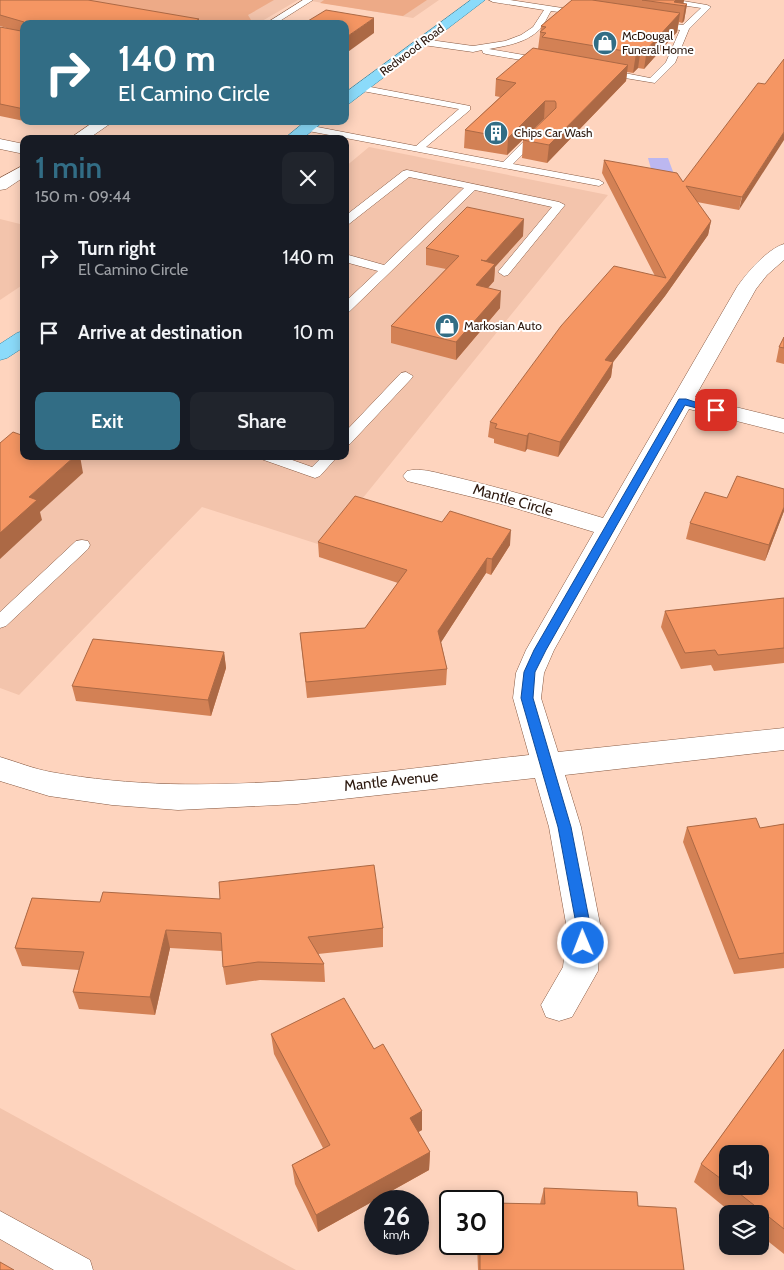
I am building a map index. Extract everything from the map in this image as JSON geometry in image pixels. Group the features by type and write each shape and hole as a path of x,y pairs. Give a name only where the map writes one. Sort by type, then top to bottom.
{"main road":[{"name":"Redwood Road","path":"349,97 479,0"},
{"path":"297,135 310,125"},
{"path":"0,354 20,340"}],"street":[{"path":"83,135 100,125"},
{"path":"0,144 20,148"},
{"path":"0,185 20,172"},
{"path":"559,1005 580,971 584,929 565,827 527,698 530,672 540,650 747,287 760,271 784,250"},
{"path":"683,401 784,426"},
{"name":"Mantle Circle","path":"415,476 506,497 610,529"},
{"name":"Mantle Avenue","path":"0,770 49,784 112,793 178,798 296,792 784,739"}],"lane":[{"path":"276,20 309,0"},
{"path":"493,0 588,14"},
{"path":"595,70 652,81 670,63 685,28 707,7 661,0"},
{"path":"473,49 507,43 524,37 536,29 549,8"},
{"path":"646,22 685,28"},
{"path":"423,42 558,64"},
{"path":"360,88 467,108 418,149"},
{"path":"506,165 549,122"},
{"path":"315,125 418,149 599,183"},
{"path":"349,219 407,173 559,205 504,272"},
{"path":"349,304 472,187"},
{"path":"349,259 386,269"},
{"path":"349,437 406,376"},
{"path":"278,460 316,472 327,460"},
{"path":"0,622 82,545"},
{"path":"0,1224 80,1270"}],"shaded area":[{"path":"74,0 298,0 264,20 187,20"},
{"path":"74,0 274,0 248,15 251,20 186,20"},
{"path":"305,0 439,0 413,18"},
{"path":"324,0 427,0 403,16 320,3"},
{"name":"Markosian Auto","path":"369,147 608,195 324,546 202,507 19,695 0,688 0,452 20,435 20,460 349,460 349,164"},
{"path":"648,158 668,158 675,177 653,176"},
{"path":"0,219 20,224 20,287 0,300"},
{"path":"0,1108 296,1270 0,1270"}],"building":[{"path":"0,0 88,0 199,19 20,21 0,15"},
{"path":"572,0 592,0 680,13 647,49 641,48 636,53 542,37 546,33 540,32 546,27 541,26"},
{"path":"642,0 676,0 674,2 687,4 685,6"},
{"path":"326,10 374,18 349,35 349,20 310,20"},
{"path":"0,27 20,31 20,108 0,104"},
{"path":"533,48 628,65 549,145 523,140 556,108 555,101 545,101 508,138 465,130 516,83 496,79"},
{"path":"784,59 784,132 742,197 686,186 711,221 668,282 605,360 613,362 560,442 529,433 527,436 495,428 497,424 490,422 561,326 614,266 666,278 604,160 677,173 683,182 758,83 765,84"},
{"path":"467,207 524,219 486,261 481,260 495,264 476,285 501,291 456,342 391,326 459,256 426,248"},
{"path":"784,337 784,348 779,347"},
{"path":"13,432 20,435 20,460 71,460 29,497 37,500 0,533 0,443"},
{"path":"737,476 784,489 784,507 769,545 690,523 705,492 727,498"},
{"path":"355,496 442,522 450,511 511,530 492,559 487,558 438,631 447,669 306,682 300,633 365,628 407,570 318,542"},
{"path":"784,598 784,648 718,655 715,650 685,653 665,611"},
{"path":"93,639 224,652 208,700 72,686"},
{"path":"756,818 760,828 784,824 784,953 739,959 687,827"},
{"path":"374,865 383,928 308,937 324,964 258,962 223,967 221,933 166,930 150,997 73,992 84,952 15,948 32,898 100,902 103,892 220,899 219,882"},
{"path":"344,998 374,1049 383,1044 422,1111 410,1118 430,1152 316,1215 292,1165 330,1145 271,1034"},
{"path":"784,1049 784,1229 769,1217 769,1205 754,1205 741,1195 769,1195 769,1145 719,1145 719,1177 701,1164"},
{"path":"544,1188 637,1192 638,1206 676,1208 684,1270 480,1270 480,1255 504,1255 504,1203 545,1204"},
{"path":"0,1262 14,1270 0,1270"}],"place":[{"name":"McDougal Funeral Home","path":"605,43"},
{"name":"Chips Car Wash","path":"496,133"},
{"name":"Markosian Auto","path":"447,326"}],"route":[{"path":"583,943 584,929 565,827 527,698 530,672 540,650 683,401 716,410"}]}
